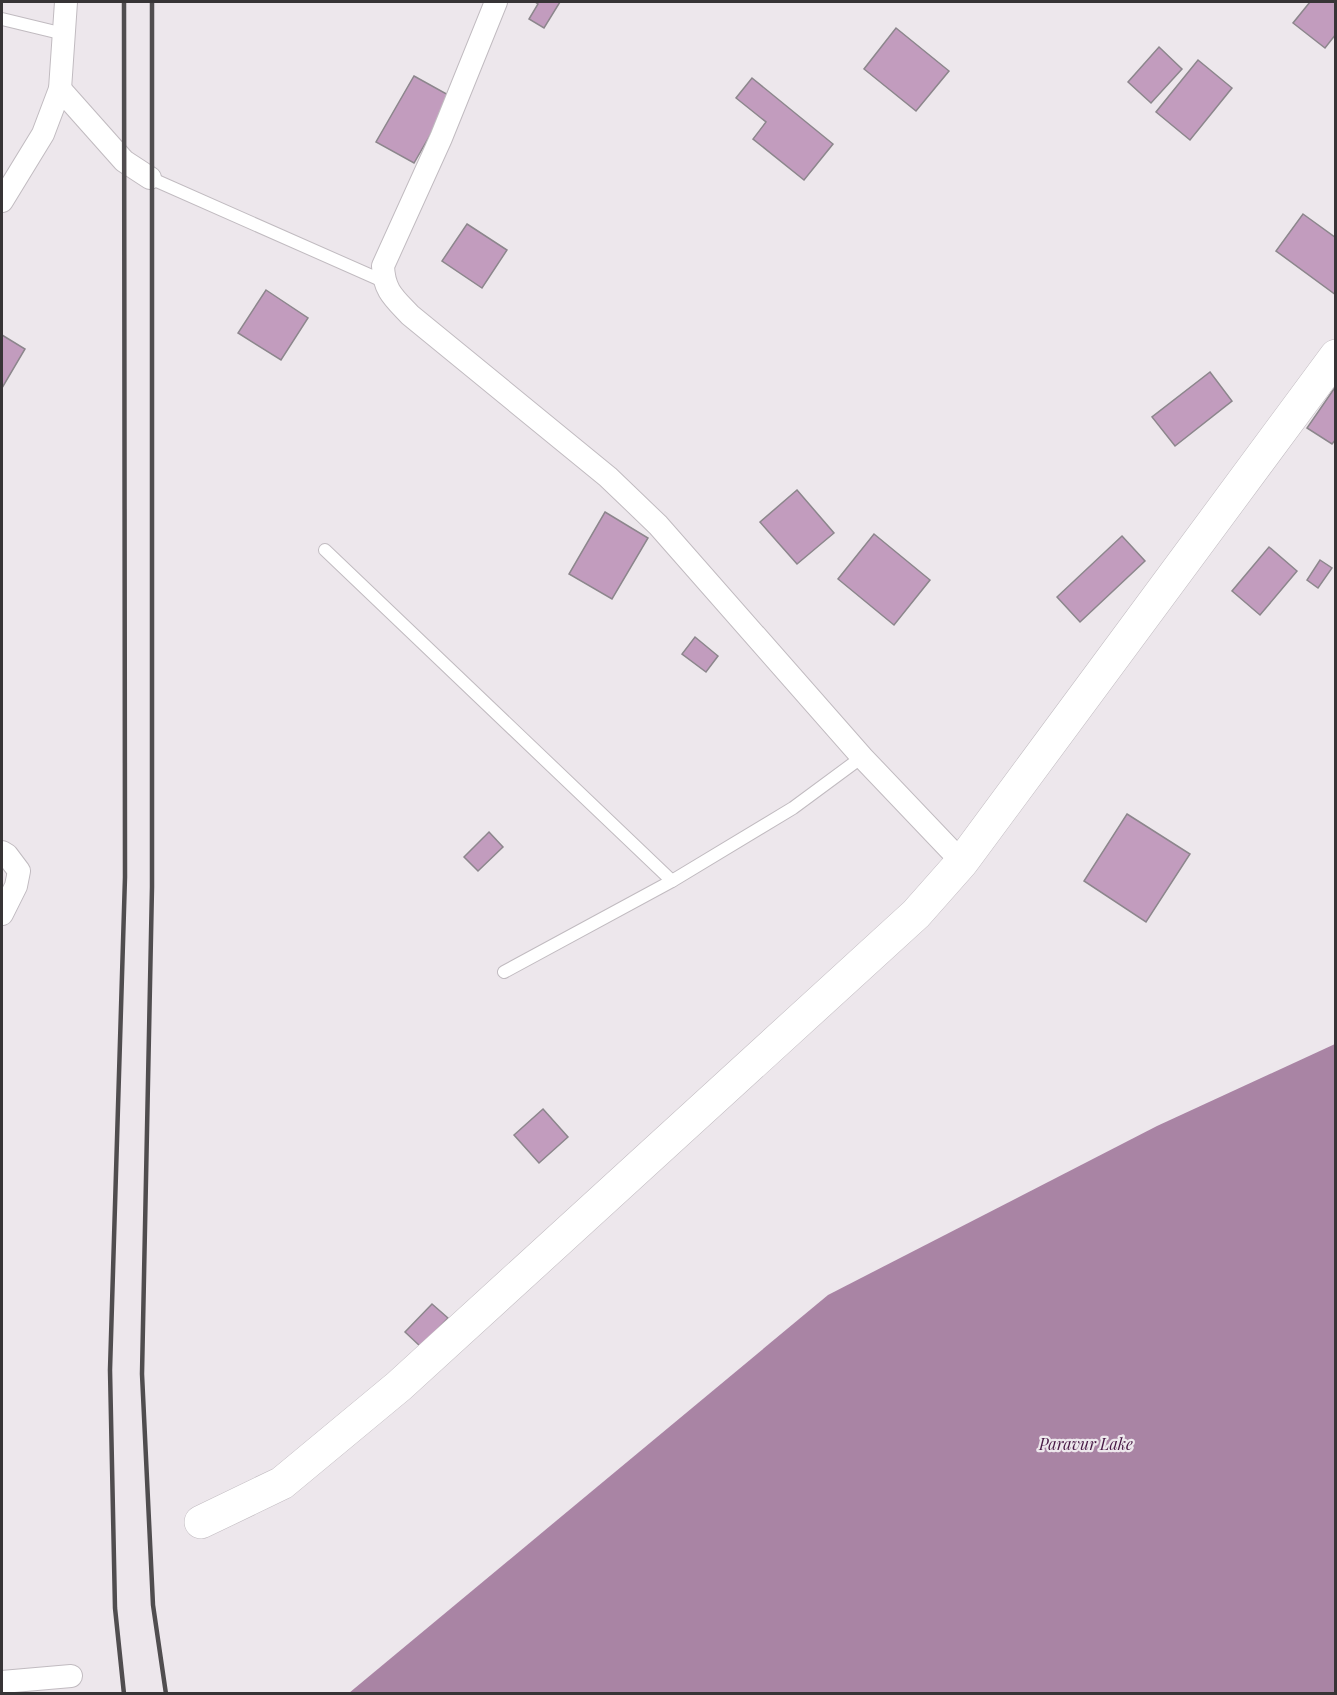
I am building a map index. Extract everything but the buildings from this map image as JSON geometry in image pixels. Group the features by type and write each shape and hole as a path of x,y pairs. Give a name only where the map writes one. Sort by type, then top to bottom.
{"main road":[{"path":"201,1522 282,1484 399,1386 916,914 962,862 1335,356"}],"street":[{"path":"2,201 43,134 60,88 66,2"},
{"path":"496,2 441,138 383,266 383,281 393,298 410,315 608,477 658,525 862,757 962,862"},
{"path":"60,88 124,160 150,178"},
{"path":"2,852 8,855 19,871 16,886 2,914"},
{"path":"2,1682 71,1676"}],"lane":[{"path":"2,19 64,34"},
{"path":"150,178 383,281"},
{"path":"325,550 672,881"},
{"path":"504,972 672,881 793,808 862,757"}],"water":[{"name":"Paravur Lake","path":"1335,1044 1335,1693 349,1693 828,1295 1157,1126"}],"railway":[{"path":"124,2 125,877 110,1370 115,1608 124,1694"},
{"path":"152,2 152,887 142,1374 153,1605 166,1694"}]}
